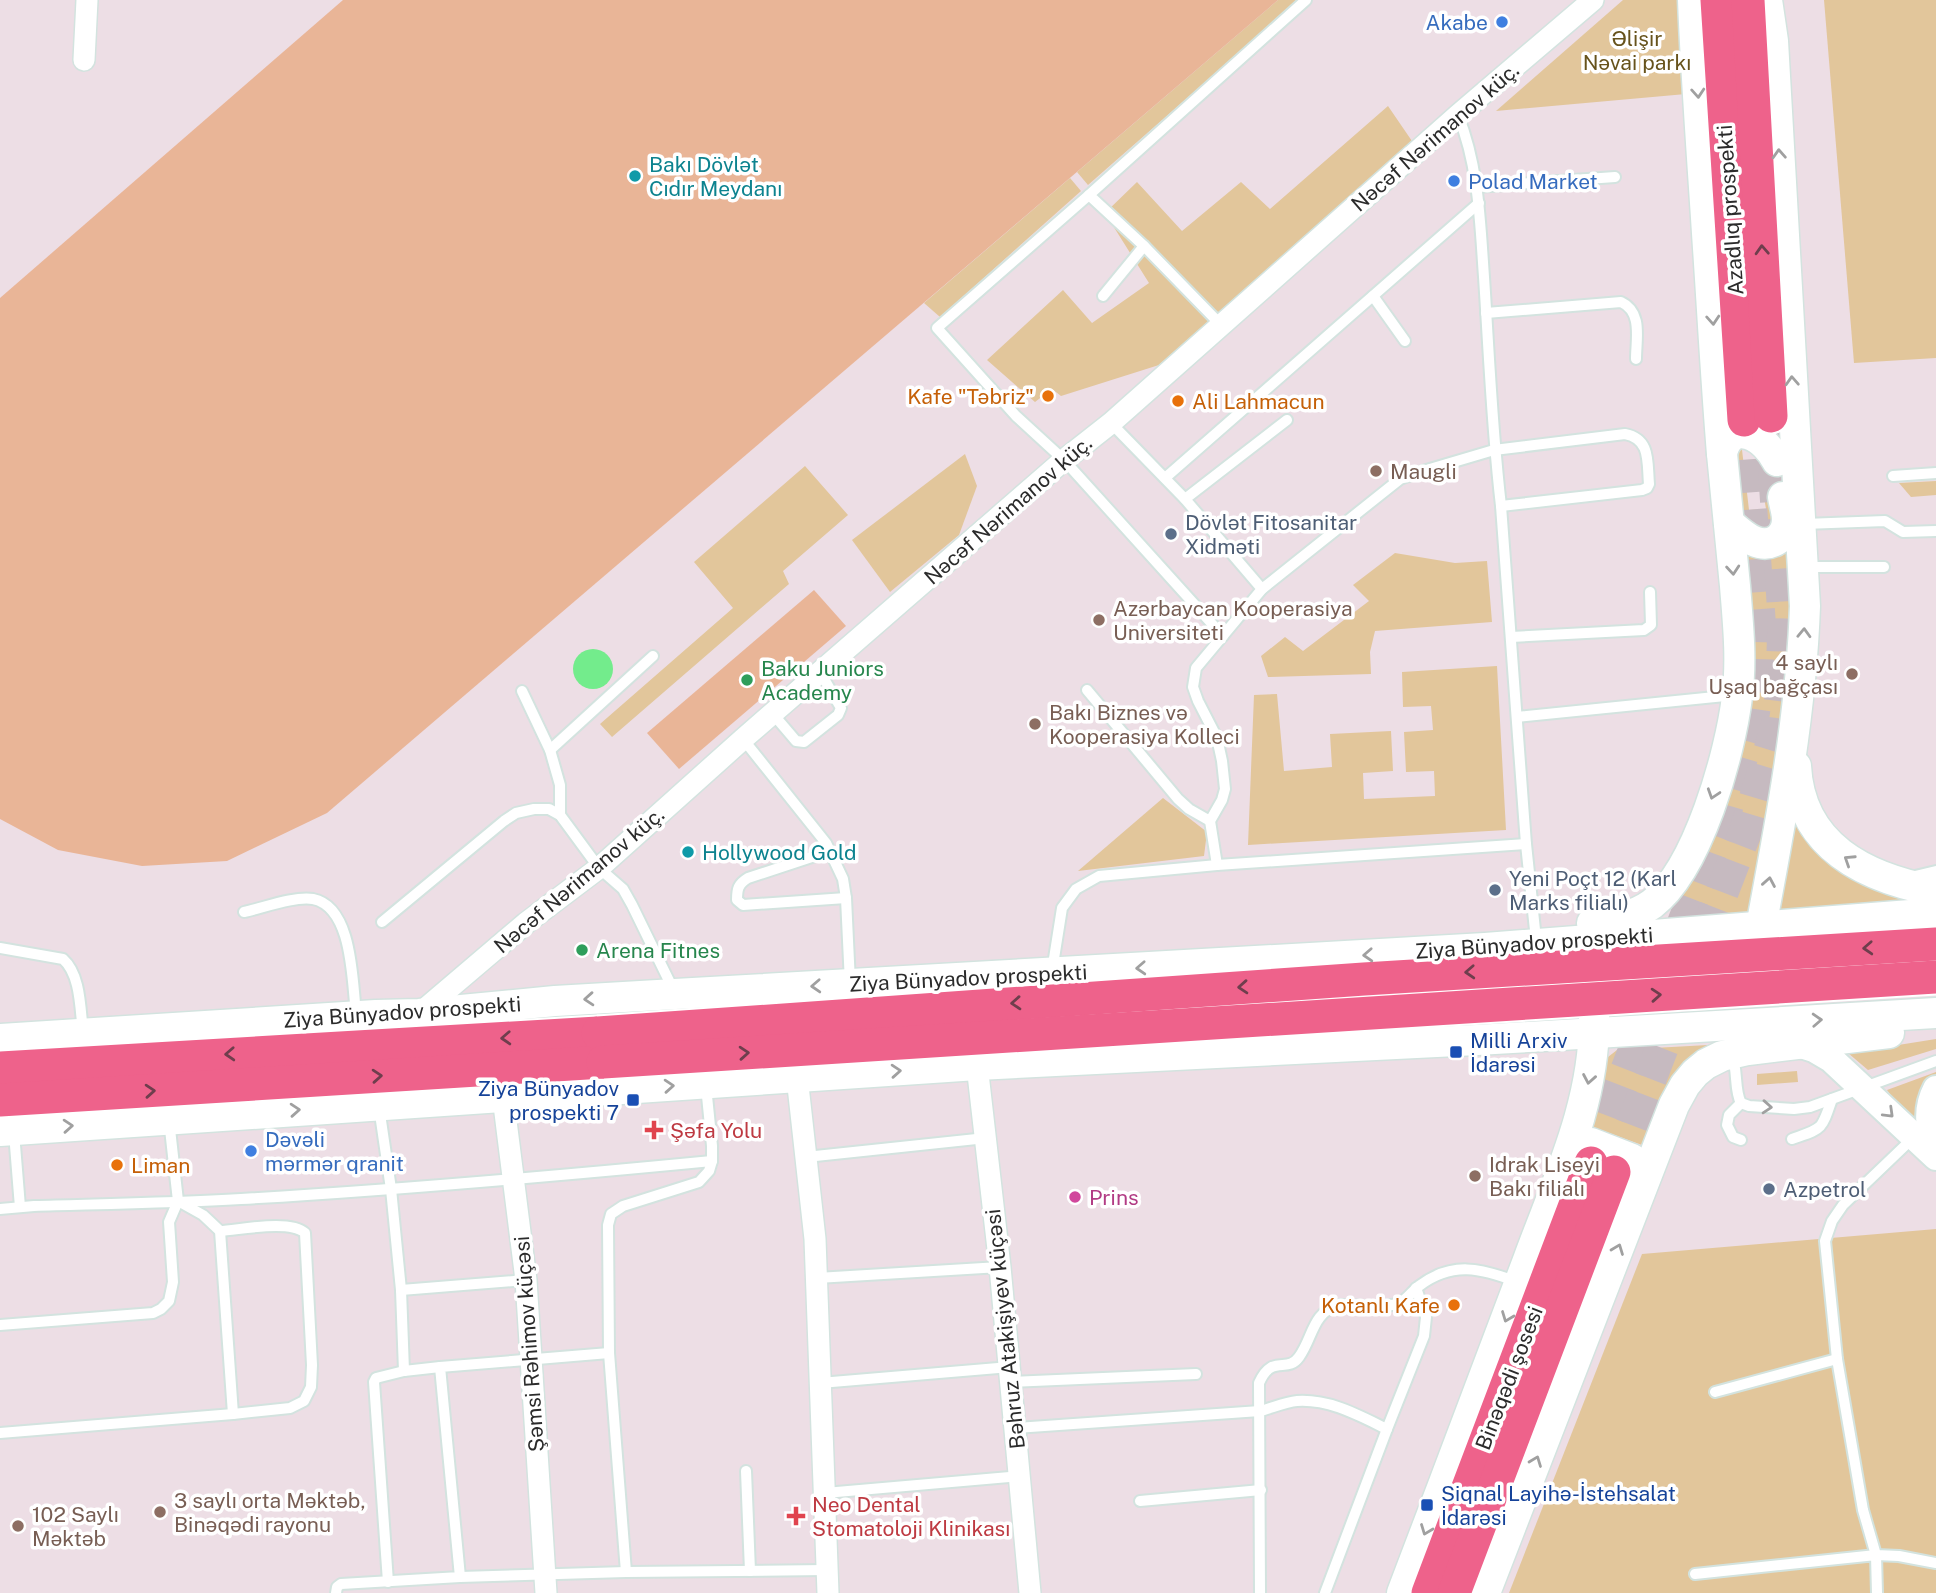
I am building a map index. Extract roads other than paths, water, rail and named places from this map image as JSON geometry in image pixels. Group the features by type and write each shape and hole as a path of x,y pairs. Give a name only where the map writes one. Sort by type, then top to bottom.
{"main road":[{"path":"1485,948 1535,930 1616,920 1644,909 1669,888 1679,874 1710,804 1728,742 1738,695 1739,651 1722,453 1693,0"},
{"name":"Azadlıq prospekti","path":"1717,0 1770,419"},
{"name":"Azadlıq prospekti","path":"1748,0 1770,419"},
{"path":"1593,993 1606,1013 1617,1019 1675,1028 1714,1016 1736,998 1752,970 1796,727 1804,648 1804,567 1770,419 1773,41 1767,0"},
{"path":"1770,419 1783,442 1777,461"},
{"path":"1722,453 1728,438 1734,434 1755,436 1768,445 1777,461 1794,521"},
{"path":"1729,523 1749,539 1766,543 1775,541 1794,521"},
{"path":"1796,727 1796,780 1803,805 1822,837 1836,852 1858,866 1888,879 1936,891"},
{"name":"Ziya Bünyadov prospekti","path":"5,1120 81,1064 356,1016 419,1014 555,1001 1485,948 1936,913"},
{"path":"1700,930 1732,937 1742,947 1743,969 1736,998"},
{"path":"1402,1593 1520,1283 1586,1097 1595,1033 1595,966 1609,951 1633,940 1662,933"},
{"name":"Ziya Bünyadov prospekti","path":"600,1047 1350,980 1936,944"},
{"path":"1477,1040 1530,1025 1545,1015 1551,1005 1553,988 1543,964 1514,951 1485,948"},
{"name":"Ziya Bünyadov prospekti","path":"0,1068 600,1047 1936,977"},
{"path":"5,1120 169,1118 977,1065 1477,1040 1936,1013"},
{"path":"1485,1593 1674,1105 1685,1085 1724,1045 1803,1045 1936,1027"},
{"name":"Ziya Bünyadov prospekti","path":"0,1039 81,1064"},
{"path":"1559,1176 1574,1148 1585,1143 1632,1159 1639,1168 1634,1207"},
{"name":"Binəqədi şosesi","path":"1428,1593 1603,1168 1454,1593"}],"street":[{"path":"84,60 87,0"},
{"name":"Nəcəf Nərimanov küç.","path":"419,1014 526,923 599,868 743,739 1064,460 1111,423 1458,115 1593,0"},
{"path":"1675,1028 1758,1036 1803,1045 1831,1059 1936,1157"},
{"name":"Bəhruz Atakişiyev küçəsi","path":"977,1065 1000,1267 1030,1593"},
{"path":"797,1077 815,1239 828,1593"},
{"path":"1925,1144 1928,1109 1936,1089"},
{"name":"Şəmsi Rəhimov küçəsi","path":"503,1097 526,1280 545,1584"}],"lane":[{"path":"1223,636 1064,460 1016,416 937,328 1306,0"},
{"path":"1458,115 1472,156 1479,203 1494,450 1501,506 1525,844 1535,930"},
{"path":"1477,187 1615,177"},
{"path":"1089,195 1144,246 1221,325"},
{"path":"1165,478 1479,203"},
{"path":"1103,296 1144,246"},
{"path":"1373,296 1405,341"},
{"path":"1486,313 1621,302 1628,305 1636,318 1636,359"},
{"path":"1185,499 1287,420"},
{"path":"1111,423 1185,499 1262,589"},
{"path":"1217,865 1210,821 1225,789 1222,761 1217,738 1198,701 1194,676 1196,668 1262,589 1400,479 1494,450 1625,435 1640,440 1645,446 1649,484 1647,488 1501,506"},
{"path":"1893,476 1936,473"},
{"path":"1794,521 1885,521 1903,531 1936,531"},
{"path":"1804,567 1884,567"},
{"path":"1511,637 1644,630 1651,625 1650,592"},
{"path":"550,750 653,656"},
{"path":"772,714 800,743 838,715 841,708 820,672"},
{"path":"1087,690 1178,799 1210,821"},
{"path":"522,691 550,750 560,785 560,815"},
{"path":"1517,717 1738,695"},
{"path":"743,739 830,851 843,879 850,984"},
{"path":"382,922 516,813 549,809 560,815 599,868 623,889 675,994"},
{"path":"1051,974 1062,908 1076,889 1099,876 1217,865 1525,844"},
{"path":"830,851 740,882 737,900 743,905 846,898"},
{"path":"1888,879 1936,871"},
{"path":"244,912 292,900 312,899 326,904 339,919 346,937 356,1016"},
{"path":"0,948 63,960 69,965 76,983 81,1064"},
{"path":"1675,1028 1724,1045 1737,1070 1738,1096 1741,1103 1749,1106 1794,1109 1810,1107 1936,1061"},
{"path":"626,1572 609,1353 608,1225 611,1214 623,1206 699,1182 709,1171 712,1160 705,1083"},
{"path":"1792,1139 1820,1128 1832,1099"},
{"path":"1741,1103 1729,1115 1727,1125 1734,1138 1741,1140"},
{"path":"379,1104 401,1290 404,1371"},
{"path":"0,1325 153,1313 169,1301 172,1291 169,1222 178,1201 169,1118"},
{"path":"5,1120 20,1207"},
{"path":"806,1157 986,1138"},
{"path":"1877,1593 1876,1555 1863,1510 1837,1359 1825,1241 1832,1221 1843,1205 1925,1144"},
{"path":"0,1209 239,1199 391,1189 515,1180 712,1160"},
{"path":"178,1201 203,1215 219,1231 233,1415"},
{"path":"0,1433 233,1415 290,1408 304,1401 310,1387 312,1365 305,1233 301,1229 287,1226 219,1231"},
{"path":"817,1278 1000,1267"},
{"path":"1261,1593 1259,1383 1264,1373 1270,1367 1294,1363 1309,1339 1314,1324 1332,1307 1391,1306 1403,1302 1416,1288 1436,1274 1463,1269 1480,1270 1520,1283"},
{"path":"401,1290 526,1280"},
{"path":"1325,1593 1424,1336 1426,1317 1416,1288"},
{"path":"388,1582 374,1382 376,1378 404,1371 440,1367 609,1353"},
{"path":"1715,1392 1837,1359"},
{"path":"440,1367 460,1577"},
{"path":"820,1383 1010,1374 1196,1374"},
{"path":"1016,1428 1260,1411 1296,1401 1327,1403 1387,1429"},
{"path":"746,1471 750,1571"},
{"path":"825,1493 1020,1476"},
{"path":"1140,1501 1261,1490"},
{"path":"1695,1574 1876,1555 1936,1563"},
{"path":"336,1593 341,1584 460,1577 545,1584 626,1572 827,1570"}],"tunnel":[{"path":"1591,1163 1721,826 1752,722 1757,689 1759,618 1744,420"},
{"path":"1614,1172 1745,833 1777,727 1782,689 1784,617 1772,431"}],"place":[{"name":"Akabe","path":"1502,22"},
{"name":"Bakı Dövlət Cıdır Meydanı","path":"635,176"},
{"name":"Polad Market","path":"1454,181"},
{"name":"Kafe \"Təbriz\"","path":"1048,396"},
{"name":"Ali Lahmacun","path":"1178,401"},
{"name":"Maugli","path":"1376,471"},
{"name":"Dövlət Fitosanitar Xidməti","path":"1171,534"},
{"name":"Azərbaycan Kooperasiya Universiteti","path":"1099,620"},
{"name":"4 saylı Uşaq bağçası","path":"1852,674"},
{"name":"Baku Juniors Academy","path":"747,680"},
{"name":"Bakı Biznes və Kooperasiya Kolleci","path":"1035,724"},
{"name":"Hollywood Gold","path":"688,852"},
{"name":"Yeni Poçt 12 (Karl Marks filialı)","path":"1495,890"},
{"name":"Arena Fitnes","path":"582,950"},
{"name":"Milli Arxiv İdarəsi","path":"1456,1052"},
{"name":"Ziya Bünyadov prospekti 7","path":"633,1100"},
{"name":"Şəfa Yolu","path":"654,1130"},
{"name":"Dəvəli mərmər qranit","path":"251,1151"},
{"name":"Liman","path":"117,1165"},
{"name":"Idrak Liseyi Bakı filialı","path":"1475,1176"},
{"name":"Azpetrol","path":"1769,1189"},
{"name":"Prins","path":"1075,1197"},
{"name":"Kotanlı Kafe","path":"1454,1305"},
{"name":"Siqnal Layihə-İstehsalat İdarəsi","path":"1427,1505"},
{"name":"3 saylı orta Məktəb, Binəqədi rayonu","path":"160,1512"},
{"name":"Neo Dental Stomatoloji Klinikası","path":"796,1516"},
{"name":"102 Saylı Məktəb","path":"18,1526"}],"park label":[{"name":"Əlişir Nəvai parkı","path":"1637,50"}]}
